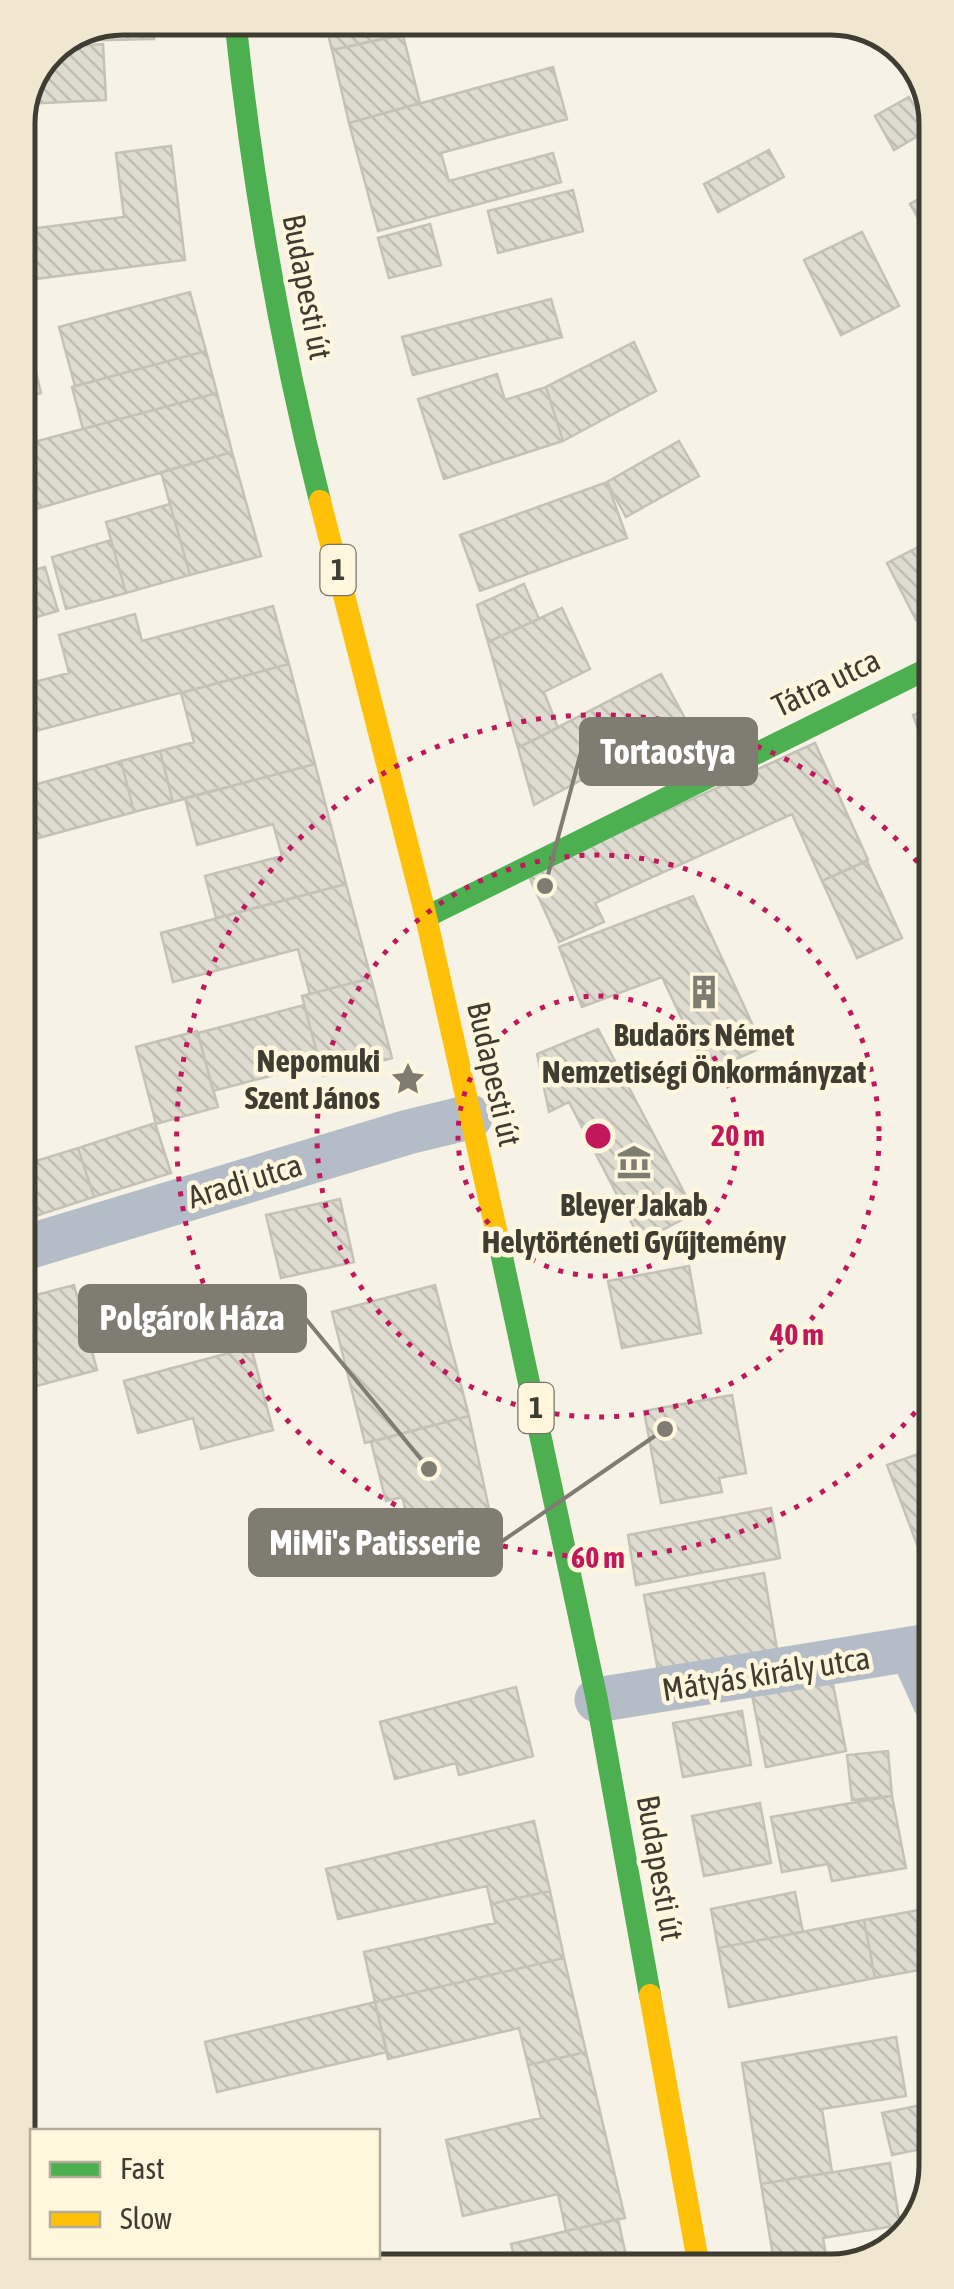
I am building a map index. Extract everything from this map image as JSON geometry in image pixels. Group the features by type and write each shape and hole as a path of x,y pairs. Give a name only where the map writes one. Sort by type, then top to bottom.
{"main road":[{"name":"Budapesti út","path":"236,35 268,269 304,436 426,917 544,1446 597,1700 697,2254"},
{"name":"Tátra utca","path":"426,917 919,672"}],"street":[{"name":"Aradi utca","path":"35,1244 408,1132 470,1118"},
{"name":"Mátyás király utca","path":"597,1700 919,1649"}],"building":[{"path":"123,35 154,35 154,39 95,40"},
{"path":"328,35 395,36 332,50"},
{"path":"403,35 420,103 349,123 332,50"},
{"path":"103,44 106,100 38,103 50,74 83,45"},
{"path":"553,67 567,119 441,153 449,181 553,153 561,182 378,231 349,123"},
{"path":"909,97 918,113 919,135 894,150 875,116"},
{"path":"171,146 185,260 35,279 35,228 124,217 116,153"},
{"path":"769,150 784,177 718,212 704,184"},
{"path":"573,190 583,231 498,253 488,211"},
{"path":"919,199 919,220 910,204"},
{"path":"430,224 441,265 389,278 378,238"},
{"path":"862,232 899,306 841,335 804,260"},
{"path":"190,292 206,351 75,386 59,327"},
{"path":"551,299 562,337 413,375 402,337"},
{"path":"634,342 656,391 563,441 546,387"},
{"path":"206,351 217,393 83,429 72,387"},
{"path":"35,368 41,393 35,395"},
{"path":"497,374 505,400 546,387 563,441 444,479 418,399"},
{"path":"217,393 232,452 35,509 35,442"},
{"path":"679,441 699,476 626,517 607,482"},
{"path":"232,452 261,556 190,575 161,472"},
{"path":"607,482 627,538 480,591 460,535"},
{"path":"170,504 190,575 126,593 106,522"},
{"path":"111,540 126,593 66,609 52,557"},
{"path":"919,547 919,618 916,620 887,563"},
{"path":"45,567 58,611 35,617 35,570"},
{"path":"524,584 539,619 488,642 477,605"},
{"path":"273,606 289,664 35,731 35,682 69,673 59,635 135,614 142,641"},
{"path":"562,608 590,669 544,692 558,728 518,748 488,642"},
{"path":"289,664 315,764 173,802 160,751 194,742 181,693"},
{"path":"661,674 688,724 534,805 518,748"},
{"path":"815,743 868,860 822,881 792,814 595,903 604,922 559,942 528,874"},
{"path":"160,751 173,802 134,812 121,761"},
{"path":"121,761 134,812 35,839 35,785"},
{"path":"315,764 346,884 216,918 205,876 282,856 273,824 197,845 185,798"},
{"path":"867,861 902,938 857,958 822,881"},
{"path":"346,884 371,978 310,994 298,949 173,982 161,933"},
{"name":"Budaörs Német Nemzetiségi Önkormányzat","path":"693,896 763,1047 707,1072 662,977 582,1007 559,947"},
{"path":"371,978 392,1058 323,1076 302,996"},
{"path":"304,1005 320,1063 213,1091 198,1033"},
{"name":"Bleyer Jakab Helytörténeti Gyűjtemény","path":"598,1029 695,1213 641,1241 569,1102 549,1112 537,1054"},
{"path":"197,1031 218,1107 156,1124 136,1047"},
{"path":"155,1123 171,1173 94,1197 78,1148"},
{"path":"78,1148 94,1197 35,1216 35,1161"},
{"path":"340,1199 354,1262 281,1278 266,1215"},
{"path":"689,1266 701,1333 622,1348 608,1281"},
{"path":"74,1285 97,1370 35,1386 35,1295"},
{"path":"435,1285 469,1416 365,1443 332,1312"},
{"path":"251,1347 273,1430 201,1449 193,1418 138,1433 124,1381"},
{"path":"732,1395 746,1473 719,1478 722,1492 661,1503 644,1411"},
{"path":"469,1416 491,1518 413,1536 402,1497 386,1501 371,1442"},
{"path":"919,1454 919,1550 887,1465"},
{"path":"771,1508 780,1558 636,1585 628,1535"},
{"path":"764,1573 777,1649 658,1671 644,1595"},
{"path":"832,1679 846,1751 766,1767 752,1695"},
{"path":"516,1687 533,1756 459,1775 456,1763 395,1779 380,1722"},
{"path":"742,1711 751,1765 683,1777 673,1723"},
{"path":"888,1751 892,1796 852,1800 847,1755"},
{"path":"892,1796 906,1868 832,1881 828,1864 782,1872 771,1817"},
{"path":"760,1803 771,1863 704,1876 692,1816"},
{"path":"534,1821 550,1891 491,1904 487,1886 338,1919 326,1869"},
{"path":"550,1891 564,1958 375,2002 364,1952 495,1923 491,1904"},
{"path":"795,1892 803,1932 718,1948 711,1909"},
{"path":"919,1910 919,1970 875,1978 864,1920"},
{"path":"864,1920 875,1978 729,2007 718,1948"},
{"path":"564,1958 586,2052 528,2065 519,2028 388,2059 375,2002"},
{"path":"375,2002 387,2052 217,2092 205,2042"},
{"path":"896,2037 906,2096 822,2109 832,2172 761,2184 742,2063"},
{"path":"586,2052 625,2218 566,2231 558,2194 463,2216 446,2140 541,2118 528,2065"},
{"path":"919,2105 919,2149 892,2155 882,2113"},
{"path":"890,2163 899,2221 895,2226 823,2238 826,2254 773,2254 761,2184"},
{"path":"618,2219 626,2254 514,2254 511,2244"}],"traffic: fast":[{"path":"237,35 269,261 320,501"},
{"path":"426,917 919,673"},
{"path":"499,1243 597,1700 650,1995"}],"traffic: slow":[{"path":"320,501 426,917 499,1243"},
{"path":"650,1995 697,2254"}],"place":[{"name":"Tortaostya","path":"545,886"},
{"name":"Budaörs Német Nemzetiségi Önkormányzat","path":"704,992"},
{"name":"Nepomuki Szent János","path":"408,1079"},
{"name":"Bleyer Jakab Helytörténeti Gyűjtemény","path":"634,1162"},
{"name":"MiMi's Patisserie","path":"665,1429"},
{"name":"Polgárok Háza","path":"429,1469"}]}
